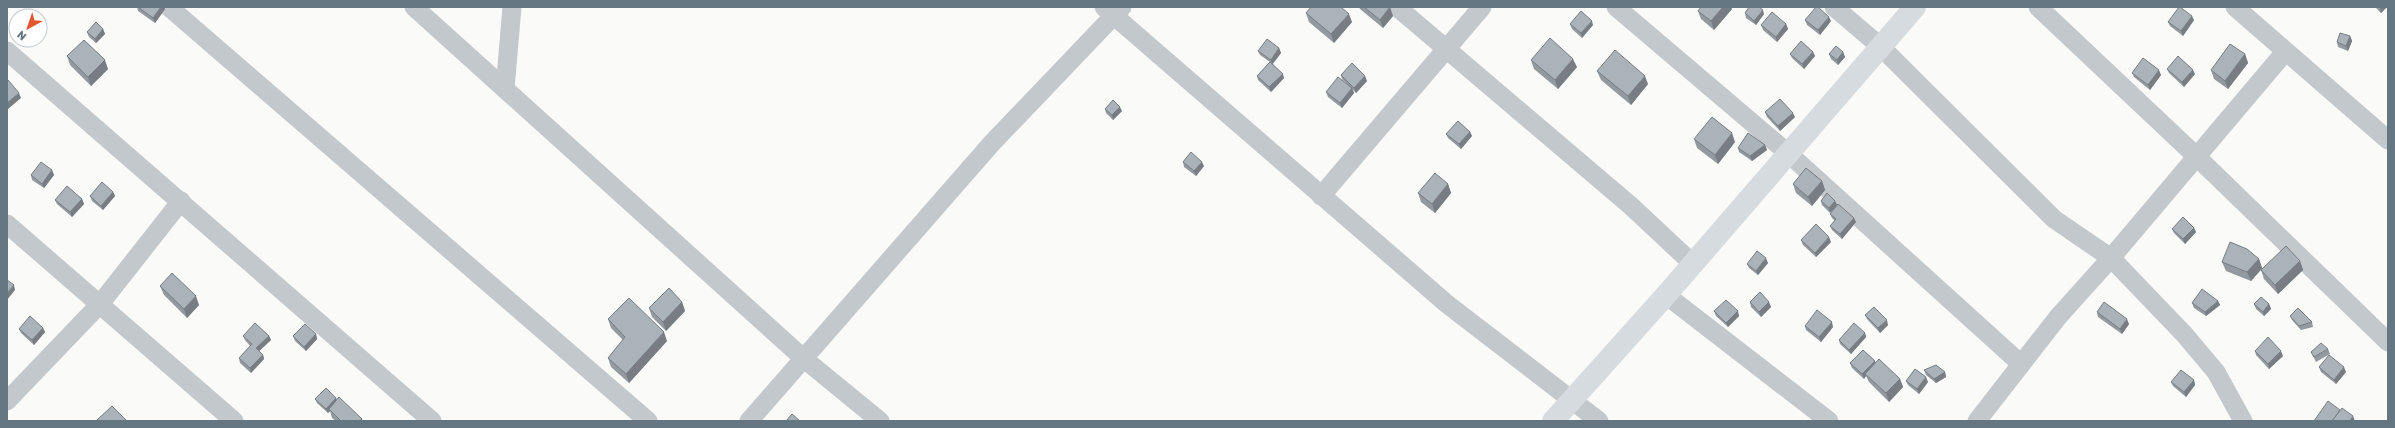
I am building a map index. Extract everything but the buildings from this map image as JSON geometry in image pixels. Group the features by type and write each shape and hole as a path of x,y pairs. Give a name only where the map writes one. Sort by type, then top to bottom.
{"street":[{"path":"169,7 648,421"},
{"path":"414,7 803,358 880,421"},
{"path":"505,89 512,7"},
{"path":"1397,7 1631,206 1693,264"},
{"path":"1321,196 1448,50 1482,7"},
{"path":"1616,7 1789,154 2021,364"},
{"path":"1834,7 1881,47 2054,219 2111,258 2184,334 2216,372 2243,421"},
{"path":"1553,421 1666,295 1915,7"},
{"path":"2038,7 2196,156 2388,342"},
{"path":"2235,7 2388,140"},
{"path":"749,421 992,143 1114,10 1321,196 1447,304 1599,421"},
{"path":"7,51 181,201 419,417"},
{"path":"1977,421 2058,317 2111,258 2285,52"},
{"path":"7,400 100,304 181,201"},
{"path":"7,224 234,421"},
{"path":"1666,295 1829,421"}]}
